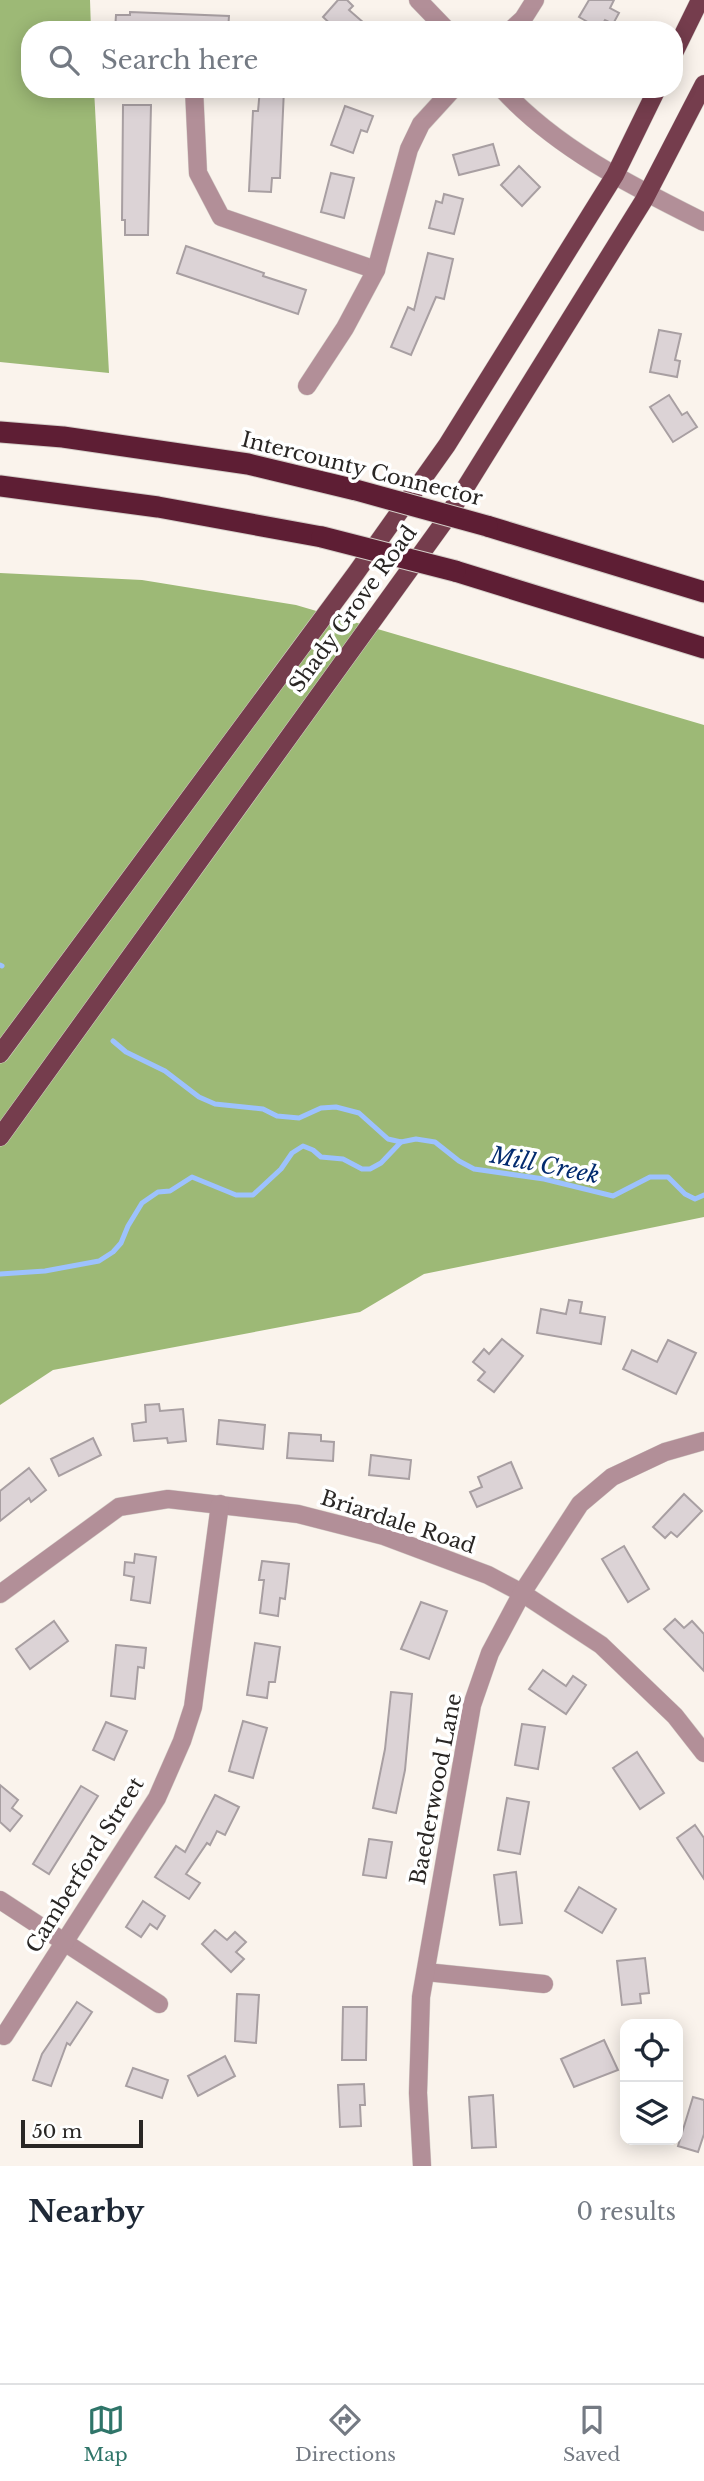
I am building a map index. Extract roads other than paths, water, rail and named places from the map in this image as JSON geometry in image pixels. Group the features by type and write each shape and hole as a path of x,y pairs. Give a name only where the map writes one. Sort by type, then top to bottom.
{"highway":[{"name":"Intercounty Connector","path":"0,432 63,437 248,464 487,526 704,592"},
{"path":"0,486 158,507 322,537 455,571 704,648"}],"main road":[{"path":"683,35 700,0"},
{"name":"Shady Grove Road","path":"0,1137 444,522 648,192 704,84"},
{"name":"Shady Grove Road","path":"0,1054 356,573 447,445 622,179 654,98"}],"street":[{"path":"418,0 438,21"},
{"path":"521,21 535,0"},
{"path":"194,98 198,173 221,217 376,270"},
{"path":"307,386 345,328 376,270 410,149 421,124 445,98"},
{"path":"512,98 560,141 622,179 704,222"},
{"name":"Baederwood Lane","path":"422,2166 418,2093 421,1997 472,1705 490,1653 522,1593 580,1504 612,1477 665,1452 704,1441"},
{"name":"Briardale Road","path":"0,1594 119,1507 169,1499 299,1514 384,1536 488,1575 522,1593 601,1645 675,1716 704,1753"},
{"name":"Camberford Street","path":"5,2036 157,1798 182,1741 193,1707 220,1504"},
{"path":"0,1900 159,2004"},
{"path":"426,1972 544,1984"}],"waterway":[{"name":"Mill Creek","path":"113,1041 126,1052 165,1071 199,1097 215,1104 263,1109 277,1116 299,1118 321,1108 336,1107 359,1113 388,1139 401,1142 416,1139 435,1142 474,1169 544,1179 613,1196 650,1177 668,1177 685,1194 695,1199 704,1195"},
{"path":"0,1274 45,1271 99,1261 121,1243 142,1203 158,1192 170,1191 192,1177 236,1195 253,1195 281,1169 292,1153 303,1146 321,1157 343,1159 362,1169 370,1169 381,1163 401,1142"}]}
